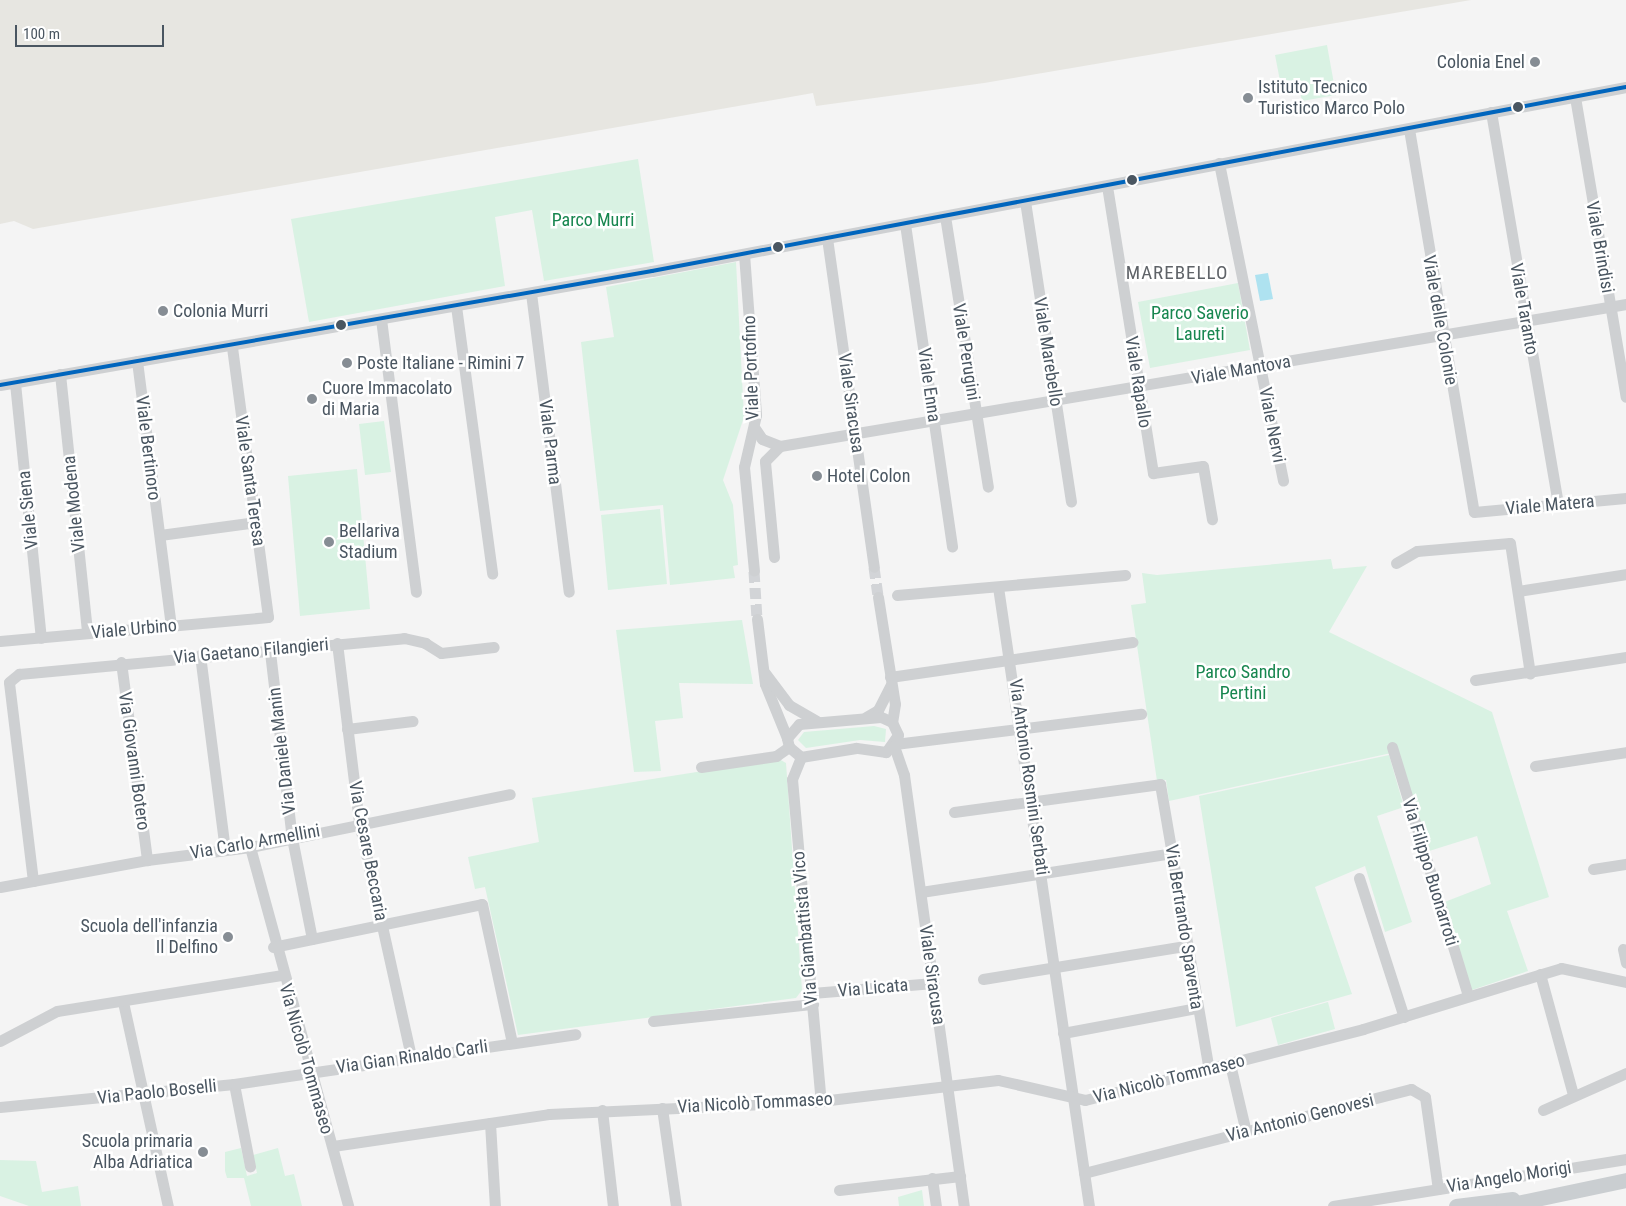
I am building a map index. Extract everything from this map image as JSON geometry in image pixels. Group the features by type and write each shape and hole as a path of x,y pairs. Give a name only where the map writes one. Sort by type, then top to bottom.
{"main road":[{"path":"1503,1206 1532,1198 1626,1180"},
{"path":"1456,1206 1532,1198"}],"street":[{"path":"0,385 381,320 744,254 1626,87"},
{"name":"Viale Brindisi","path":"1574,96 1626,397"},
{"name":"Viale Taranto","path":"1491,112 1558,505"},
{"name":"Viale delle Colonie","path":"1409,129 1442,336 1474,512"},
{"name":"Viale Nervi","path":"1219,163 1283,481"},
{"name":"Viale Rapallo","path":"1107,186 1153,473 1203,466 1212,520"},
{"name":"Viale Marebello","path":"1025,201 1071,502"},
{"name":"Viale Perugini","path":"945,216 975,415 988,487"},
{"name":"Viale Enna","path":"904,224 952,547"},
{"name":"Viale Siracusa","path":"827,238 874,567"},
{"name":"Viale Portofino","path":"744,254 754,427 744,468 754,571"},
{"name":"Viale Parma","path":"531,293 569,592"},
{"name":"Viale Mantova","path":"780,446 1055,402 1626,304"},
{"path":"456,306 492,574"},
{"path":"381,320 416,592"},
{"name":"Viale Santa Teresa","path":"232,346 268,617"},
{"name":"Viale Bertinoro","path":"137,361 171,626"},
{"name":"Viale Modena","path":"60,374 87,634"},
{"name":"Viale Siena","path":"15,382 40,638"},
{"path":"754,427 762,439 780,446 766,460 774,557"},
{"name":"Viale Matera","path":"1474,512 1626,498"},
{"path":"160,535 256,522"},
{"path":"1396,563 1417,551 1510,543 1530,673"},
{"path":"1518,591 1626,574"},
{"path":"897,595 1126,575"},
{"name":"Via Antonio Rosmini Serbati","path":"998,587 1012,660 1063,1033 1089,1206"},
{"path":"701,766 776,756 788,743 799,724 864,718 892,722 891,680 878,597"},
{"name":"Viale Urbino","path":"0,641 268,617"},
{"path":"757,619 765,684 788,743 801,757 856,748 877,752 890,758 904,775"},
{"name":"Via Gaetano Filangieri","path":"33,881 9,682 33,670 200,655 270,652 337,643 404,638 425,643 442,653 494,647"},
{"path":"891,680 1132,642"},
{"name":"Via Cesare Beccaria","path":"337,643 359,822 411,1056"},
{"name":"Via Daniele Manin","path":"270,652 292,838 312,939"},
{"path":"200,655 225,850"},
{"path":"1475,680 1626,657"},
{"name":"Via Giovanni Botero","path":"121,662 147,860"},
{"path":"765,673 788,705 818,722"},
{"path":"864,718 878,710 891,680"},
{"path":"877,752 896,742 909,745 1141,714"},
{"path":"348,729 412,721"},
{"name":"Viale Siracusa","path":"892,722 904,775 964,1205"},
{"name":"Via Filippo Buonarroti","path":"1392,747 1468,996"},
{"path":"1535,766 1626,752"},
{"name":"Via Giambattista Vico","path":"801,757 792,779 821,1100"},
{"name":"Via Bertrando Spaventa","path":"1032,803 1160,784 1185,946 1209,1070"},
{"name":"Via Carlo Armellini","path":"0,887 147,860 250,847 359,822 510,794"},
{"path":"954,812 1032,803"},
{"name":"Via Nicolò Tommaseo","path":"250,847 273,947 313,1072 333,1146 490,1123 602,1110 821,1100 998,1080 1085,1100 1209,1070 1404,1017 1540,974 1578,969 1626,982"},
{"path":"921,892 1172,853"},
{"path":"1593,869 1626,864"},
{"path":"1359,878 1404,1017"},
{"name":"Via Gian Rinaldo Carli","path":"382,925 482,904 512,1043"},
{"path":"273,947 382,925"},
{"path":"983,979 1185,946"},
{"path":"1623,948 1626,963"},
{"path":"1540,974 1573,1095"},
{"path":"0,1041 57,1011 123,1002 281,975"},
{"name":"Via Licata","path":"812,999 934,983"},
{"path":"653,1021 812,999"},
{"path":"123,1002 168,1206"},
{"path":"1063,1033 1196,1008"},
{"name":"Via Gian Rinaldo Carli","path":"313,1072 411,1056 575,1034"},
{"path":"1230,1064 1246,1132"},
{"name":"Via Paolo Boselli","path":"0,1108 144,1095 313,1072"},
{"path":"1543,1110 1573,1095 1602,1087 1626,1073"},
{"path":"234,1084 250,1166"},
{"name":"Via Antonio Genovesi","path":"1084,1173 1411,1089 1420,1092 1425,1097 1438,1189"},
{"path":"662,1108 676,1206"},
{"path":"602,1110 613,1206"},
{"path":"490,1123 495,1206"},
{"path":"333,1146 348,1206"},
{"name":"Via Angelo Morigi","path":"1333,1206 1626,1159"},
{"path":"838,1190 960,1176"},
{"path":"932,1178 936,1206"}],"green space":[{"path":"1327,45 1336,95 1302,101 1298,83 1281,86 1275,55"},
{"name":"Parco Murri","path":"638,159 654,262 544,281 532,210 495,217 505,286 309,322 291,219"},
{"path":"736,262 744,417 723,480 733,505 738,565 733,566 735,578 670,585 663,505 600,511 581,342 614,337 606,287"},
{"name":"Parco Saverio Laureti","path":"1238,283 1250,350 1150,368 1138,302"},
{"path":"384,421 391,472 365,475 359,424"},
{"name":"Bellariva Stadium","path":"357,469 370,609 300,616 288,476"},
{"path":"660,509 667,584 608,590 601,515"},
{"name":"Parco Sandro Pertini","path":"1331,559 1333,569 1367,566 1329,632 1492,712 1549,897 1507,911 1528,971 1469,991 1442,903 1491,884 1477,836 1426,852 1396,752 1169,801 1166,780 1157,781 1131,605 1146,603 1142,573 1157,575"},
{"path":"742,620 753,684 679,683 683,718 655,721 661,771 634,772 616,630"},
{"path":"874,726 886,729 885,742 860,740 806,748 798,740 804,732"},
{"path":"1389,755 1404,807 1377,816 1412,922 1385,932 1365,866 1315,887 1352,994 1236,1027 1199,796"},
{"path":"779,759 786,763 802,990 796,998 518,1035 485,887 475,889 468,857 539,842 532,798"},
{"path":"1328,1002 1335,1029 1278,1045 1271,1018"},
{"path":"241,1148 247,1176 257,1173 253,1155 278,1148 285,1176 294,1174 302,1206 251,1206 244,1178 227,1178 225,1171 225,1152"},
{"path":"0,1160 36,1161 42,1192 78,1186 81,1206 29,1206 0,1196"},
{"path":"922,1190 924,1206 899,1206 898,1197"}],"sand":[{"path":"0,0 1471,0 984,83 816,106 813,93 33,229 14,221 0,224"}],"water":[{"path":"1268,273 1273,299 1260,301 1255,275"}],"tunnel":[{"path":"874,567 878,597"},
{"path":"754,571 757,619"}],"transit line":[{"path":"0,385 652,271 1626,87"}],"place":[{"name":"Colonia Enel","path":"1535,62"},
{"name":"Istituto Tecnico Turistico Marco Polo","path":"1248,98"},
{"name":"Colonia Murri","path":"163,311"},
{"name":"Poste Italiane - Rimini 7","path":"347,363"},
{"name":"Cuore Immacolato di Maria","path":"312,399"},
{"name":"Hotel Colon","path":"817,476"},
{"name":"Bellariva Stadium","path":"329,542"},
{"name":"Scuola dell'infanzia Il Delfino","path":"228,937"},
{"name":"Scuola primaria Alba Adriatica","path":"203,1152"}],"district":[{"name":"MAREBELLO","path":"1177,273"}]}
